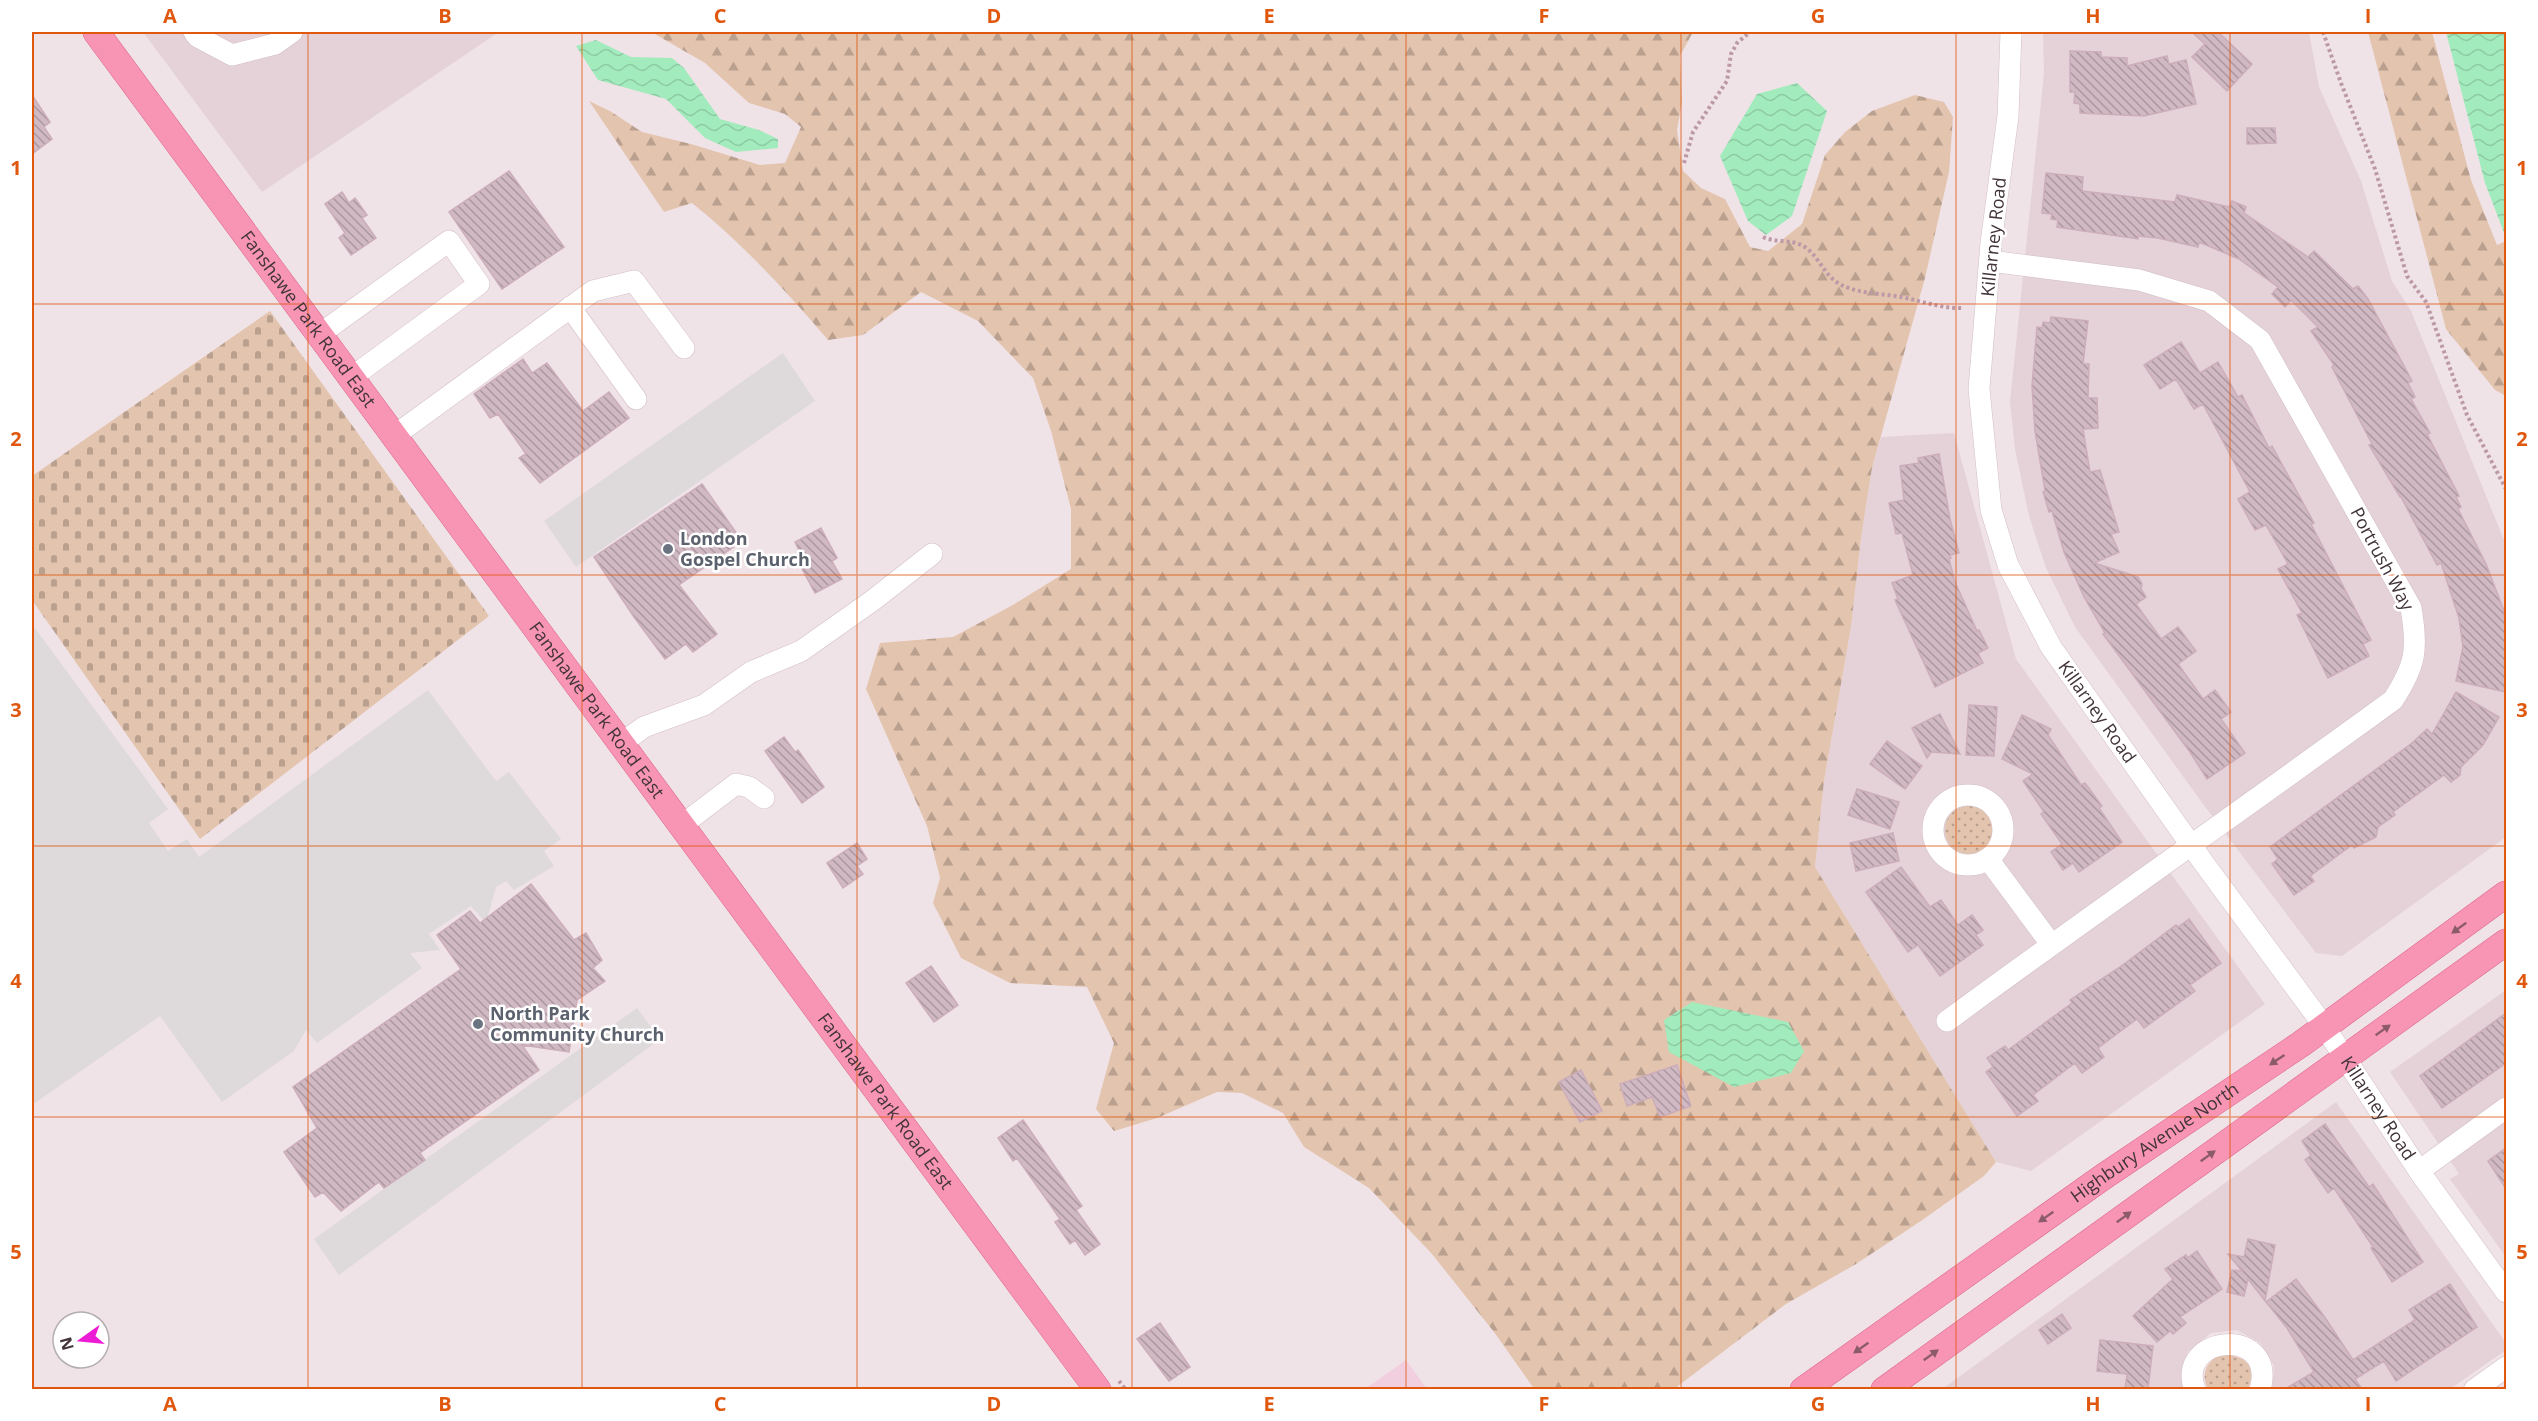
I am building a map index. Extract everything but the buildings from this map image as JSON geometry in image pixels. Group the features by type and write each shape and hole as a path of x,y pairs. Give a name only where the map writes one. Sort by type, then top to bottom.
{"main road":[{"name":"Fanshawe Park Road East","path":"96,32 1098,1389"},
{"name":"Highbury Avenue North","path":"1803,1389 2103,1177 2301,1044 2506,894"},
{"path":"1884,1389 2506,942"}],"street":[{"path":"194,32 198,37 232,55 275,44 292,32"},
{"name":"Killarney Road","path":"2011,32 2008,116 1990,261 1978,389 1991,510 2008,565 2051,647 2324,1026 2419,1171 2506,1293"},
{"path":"320,334 449,242 479,284 351,377"},
{"name":"Portrush Way","path":"1947,1021 2393,700 2408,677 2414,656 2415,631 2411,608 2260,340 2209,301 2139,280 1990,261"},
{"path":"394,436 593,291 634,281 684,348"},
{"path":"570,308 636,399"},
{"path":"622,743 644,727 704,705 751,672 801,651 872,601 932,554"},
{"path":"682,825 736,784 749,787 764,798"},
{"path":"1988,859 2051,944"},
{"path":"2419,1171 2506,1107"},
{"path":"2195,1389 2193,1374 2196,1363 2212,1346 2223,1343 2235,1344 2254,1355 2263,1376 2260,1389"},
{"path":"2474,1389 2506,1367"}],"path":[{"path":"1684,162 1693,132 1727,81 1731,54 1737,43 1750,32"},
{"path":"2323,32 2375,169 2407,276 2426,302 2467,415 2506,489"},
{"path":"1763,237 1772,241 1800,244 1809,249 1837,283 1858,291 1902,297 1946,309 1964,308"}],"shaded area":[{"path":"143,32 499,32 262,192"},
{"path":"2043,32 2309,32 2319,87 2361,181 2392,281 2411,311 2506,545 2506,837 2342,956 2316,953 2203,804 2075,627 2046,568 2029,516 2015,449 2010,402 2044,73"},
{"path":"783,353 815,401 576,567 544,521"},
{"path":"1954,433 2016,659 2265,1004 2031,1171 1996,1162 1815,867 1824,781 1851,627 1861,538 1872,468 1881,437"},
{"path":"32,624 168,809 149,823 168,851 187,839 199,857 428,690 496,781 509,772 561,839 544,851 554,866 514,890 506,881 496,887 486,923 471,906 429,934 440,950 410,953 422,968 317,1043 306,1030 294,1051 222,1102 160,1016 32,1105"},
{"path":"2506,990 2506,1257 2450,1179 2459,1174 2390,1072"},
{"path":"637,1008 660,1039 339,1275 314,1239"},
{"path":"2336,1102 2506,1343 2506,1350 2450,1389 2272,1389 2274,1366 2260,1343 2237,1330 2211,1333 2188,1352 2183,1379 2185,1389 1941,1390"},
{"path":"1406,1360 1427,1389 1365,1389"}],"green space":[{"path":"654,32 1693,32 1680,56 1682,102 1677,130 1683,171 1701,188 1725,199 1750,247 1768,251 1802,224 1825,155 1845,132 1872,111 1915,95 1944,102 1953,117 1949,172 1925,278 1872,468 1851,627 1824,781 1815,867 1996,1162 1984,1176 1921,1221 1856,1264 1786,1304 1674,1389 1535,1390 1494,1332 1432,1254 1369,1188 1304,1147 1283,1113 1242,1093 1217,1092 1157,1118 1114,1131 1096,1109 1114,1043 1087,987 1010,983 961,958 933,903 940,878 927,826 866,689 880,643 953,637 1011,606 1071,569 1071,509 1051,431 1033,378 978,321 921,292 863,335 828,340 763,268 692,203 664,212 589,101 610,111 642,132 760,165 785,163 801,127 785,114 749,103 705,63"},
{"path":"2368,32 2432,32 2471,180 2497,245 2506,241 2506,396 2495,390 2446,329"},
{"path":"270,311 489,616 200,839 32,600 32,476"},
{"path":"1969,806 1986,813 1993,830 1986,847 1969,854 1952,847 1945,830 1952,813"},
{"path":"2222,1354 2237,1357 2247,1363 2251,1374 2248,1389 2208,1389 2205,1378 2206,1368 2212,1360"}],"water":[{"path":"2446,32 2506,32 2506,238 2485,183"},
{"path":"596,40 631,57 672,58 684,68 720,119 759,130 778,139 778,148 736,152 705,138 666,99 598,80 576,46"},
{"path":"1797,83 1827,111 1792,216 1766,235 1748,221 1720,156 1757,94"},
{"path":"1692,1002 1788,1022 1804,1051 1791,1073 1734,1087 1669,1052 1664,1020"}],"place":[{"name":"London Gospel Church","path":"668,549"},
{"name":"North Park Community Church","path":"478,1024"}]}
